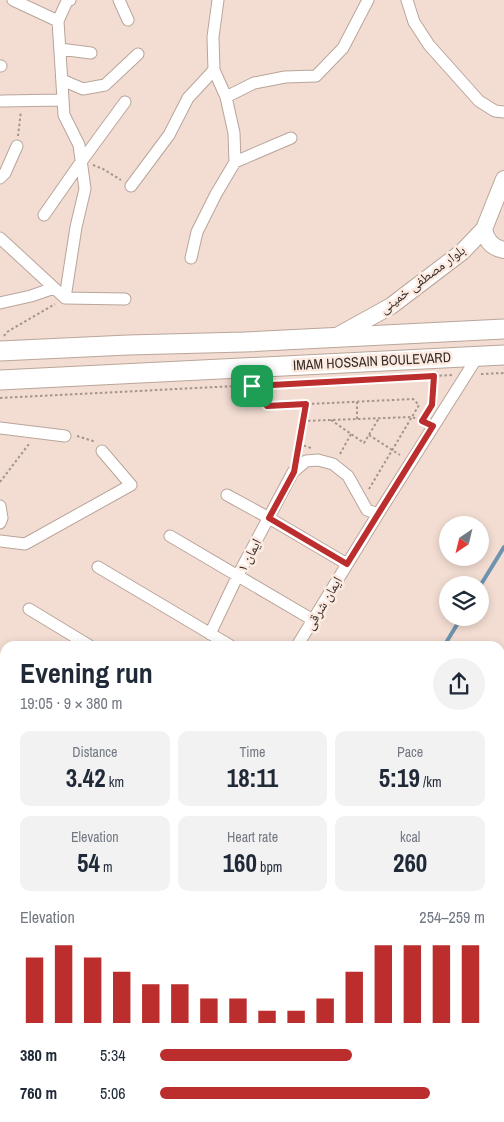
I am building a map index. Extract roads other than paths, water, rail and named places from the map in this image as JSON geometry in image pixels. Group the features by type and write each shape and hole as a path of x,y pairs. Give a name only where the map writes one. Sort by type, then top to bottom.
{"main road":[{"name":"بلوار مصطفی خمینی","path":"335,337 391,306 462,252 484,229 504,179"},
{"path":"484,229 490,243 504,250"},
{"name":"IMAM HOSSAIN BOULEVARD","path":"1,346 244,342 504,329"},
{"name":"IMAM HOSSAIN BOULEVARD","path":"0,380 504,354"}],"street":[{"path":"13,0 58,21"},
{"path":"65,298 76,227 85,189 78,145 64,115 58,21 67,1 70,0"},
{"path":"119,0 128,20"},
{"path":"191,258 197,232 235,162 234,133 226,97 214,70 212,37 218,0"},
{"path":"407,0 414,22 429,45 480,102 495,111 504,112"},
{"path":"226,97 254,83 316,76 343,48 364,3"},
{"path":"60,49 91,53"},
{"path":"62,80 83,89 105,85 138,54"},
{"path":"131,186 169,135 188,98 214,70"},
{"path":"2,101 63,100"},
{"path":"44,215 125,102"},
{"path":"235,162 290,138"},
{"path":"0,178 5,173 17,146"},
{"path":"0,238 65,298 125,299"},
{"path":"0,303 31,296 54,288"},
{"name":"ایمان شرقی","path":"300,641 410,462 478,356"},
{"path":"0,428 65,436"},
{"path":"0,541 25,544 131,485 102,451"},
{"name":"ایمان ۱","path":"210,634 238,575 294,472 306,461 318,460 332,464 348,476 367,510 378,514"},
{"path":"227,495 347,564"},
{"path":"0,506 2,518 0,523"},
{"path":"170,536 313,620"},
{"path":"98,567 222,641"},
{"path":"29,609 82,641"}],"waterway":[{"path":"486,576 504,547"},
{"path":"447,641 456,626"}]}
